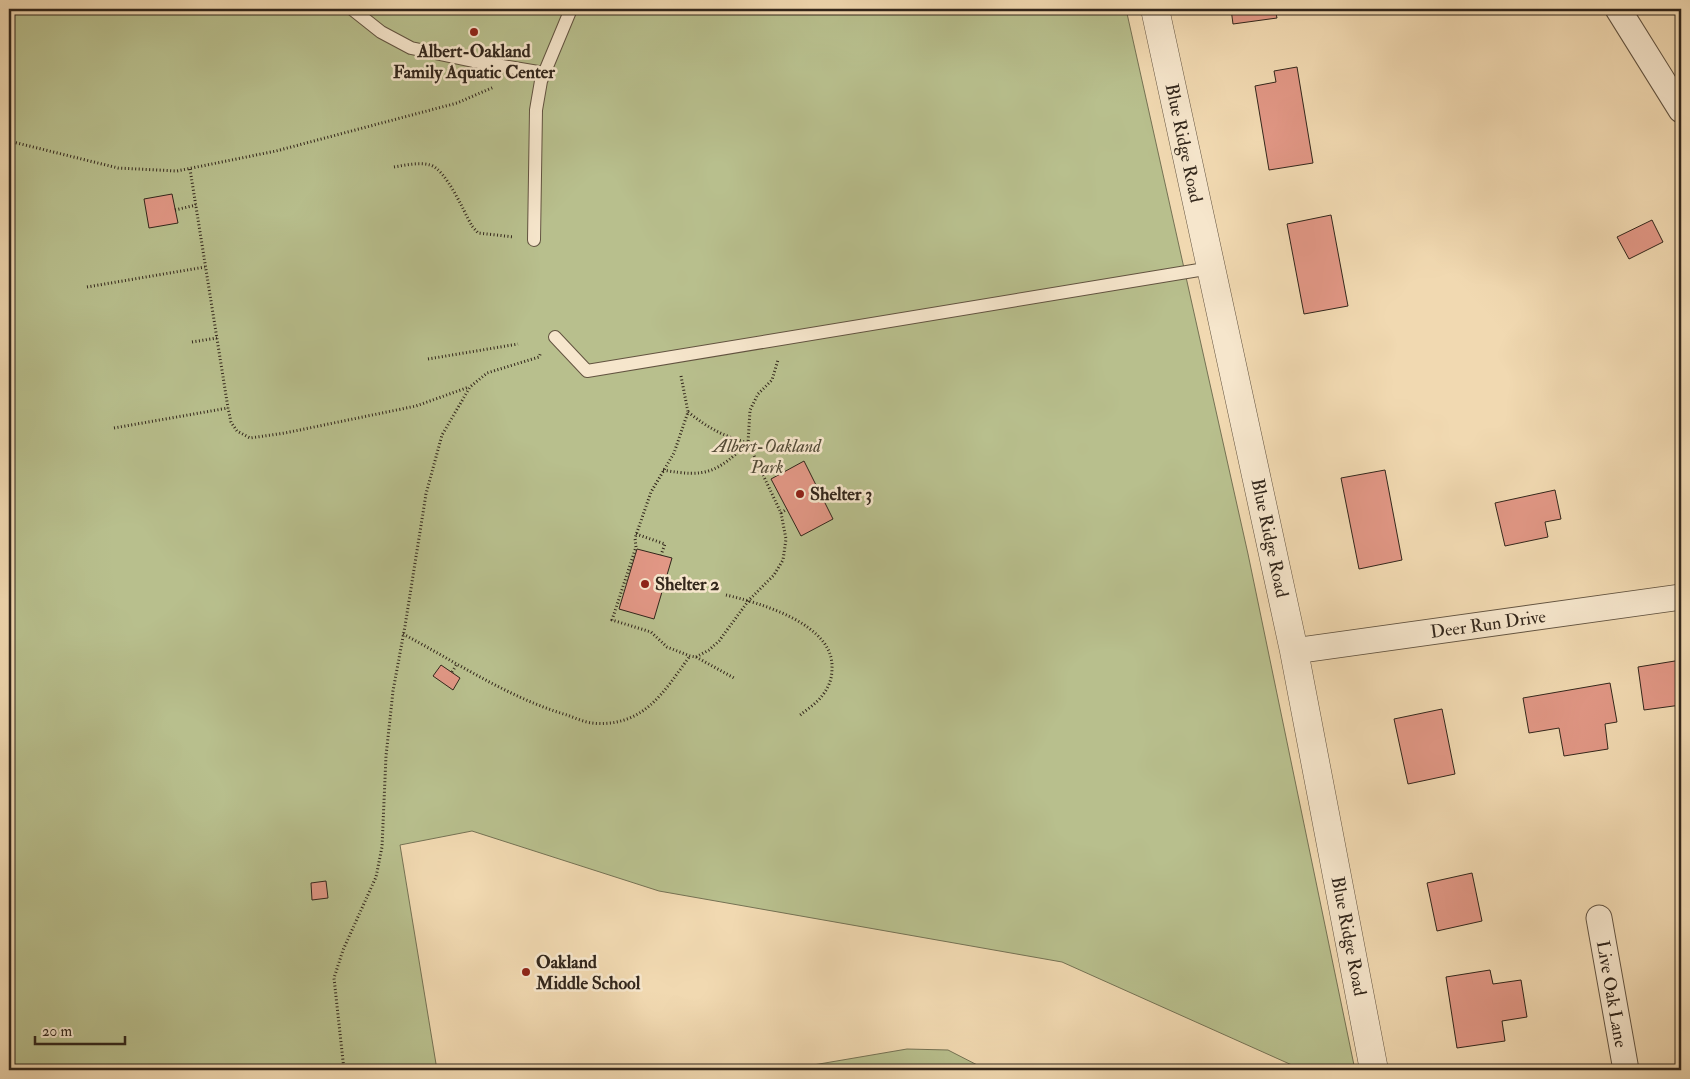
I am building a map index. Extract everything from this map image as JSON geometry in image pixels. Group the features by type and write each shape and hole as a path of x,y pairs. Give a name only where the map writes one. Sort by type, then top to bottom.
{"street":[{"name":"Blue Ridge Road","path":"1155,9 1294,651 1374,1070"},
{"path":"1618,9 1681,110"},
{"name":"Deer Run Drive","path":"1294,651 1681,597"},
{"name":"Live Oak Lane","path":"1599,918 1626,1070"}],"lane":[{"path":"352,9 381,32 411,48 542,77"},
{"path":"534,240 536,110 542,77 571,9"},
{"path":"556,337 587,371 1211,268"}],"path":[{"path":"9,141 118,168 178,171 276,151 457,103 510,80 542,77"},
{"path":"394,167 417,164 435,166 446,178 472,226 478,233 534,240"},
{"path":"190,169 231,422 237,431 250,438 286,434 416,406 470,387 487,373 539,357 544,348 556,337"},
{"path":"175,210 196,205"},
{"path":"86,287 205,267"},
{"path":"192,342 217,338"},
{"path":"696,657 720,641 749,600 774,575 783,560 786,539 781,513 748,443 750,410 758,394 772,380 778,362 772,341"},
{"path":"428,359 518,344"},
{"path":"677,356 688,412 674,453 650,492 636,534 636,547 612,620 651,632 667,647 696,657 734,678"},
{"path":"344,1070 334,978 343,950 376,877 382,847 386,756 393,692 426,494 442,435 470,387"},
{"path":"114,428 228,408"},
{"path":"688,412 708,427 733,439 748,443"},
{"path":"664,470 688,474 710,472 731,459 748,443"},
{"path":"781,513 787,509"},
{"path":"636,534 665,544 661,555"},
{"path":"726,595 749,600 777,610 807,627 824,640 833,660 832,681 822,697 799,716"},
{"path":"403,634 514,694 552,711 592,723 619,722 638,714 653,702 690,656"},
{"path":"452,672 457,664"}],"green space":[{"name":"Albert-Oakland Park","path":"9,9 1126,9 1248,554 1355,1070 1303,1070 1062,962 659,891 472,831 400,845 437,1070 9,1070"},
{"path":"907,1049 948,1050 987,1070 784,1070"}],"building":[{"path":"1231,9 1275,9 1277,18 1233,24"},
{"path":"1297,67 1313,163 1269,170 1255,86 1276,82 1274,71"},
{"path":"172,194 178,223 149,228 144,199"},
{"path":"1331,215 1348,306 1304,314 1287,224"},
{"path":"1652,220 1663,242 1629,259 1617,237"},
{"name":"Shelter 3","path":"804,461 833,519 801,536 771,479"},
{"path":"1385,470 1402,560 1359,569 1341,478"},
{"path":"1555,490 1561,519 1545,522 1548,537 1505,546 1495,503"},
{"name":"Shelter 2","path":"637,549 672,558 654,619 619,609"},
{"path":"1681,660 1681,705 1644,710 1638,667"},
{"path":"441,665 460,678 453,690 433,676"},
{"path":"1610,683 1617,722 1605,724 1608,749 1564,756 1559,728 1529,733 1523,698"},
{"path":"1442,709 1455,774 1408,784 1394,719"},
{"path":"1472,873 1482,921 1437,931 1427,883"},
{"path":"326,881 328,898 312,900 311,883"},
{"path":"1490,970 1493,984 1521,980 1527,1017 1502,1021 1505,1041 1457,1048 1446,977"}],"place":[{"name":"Albert-Oakland Family Aquatic Center","path":"474,32"},
{"name":"Shelter 3","path":"800,494"},
{"name":"Shelter 2","path":"645,584"},
{"name":"Oakland Middle School","path":"526,972"}]}
